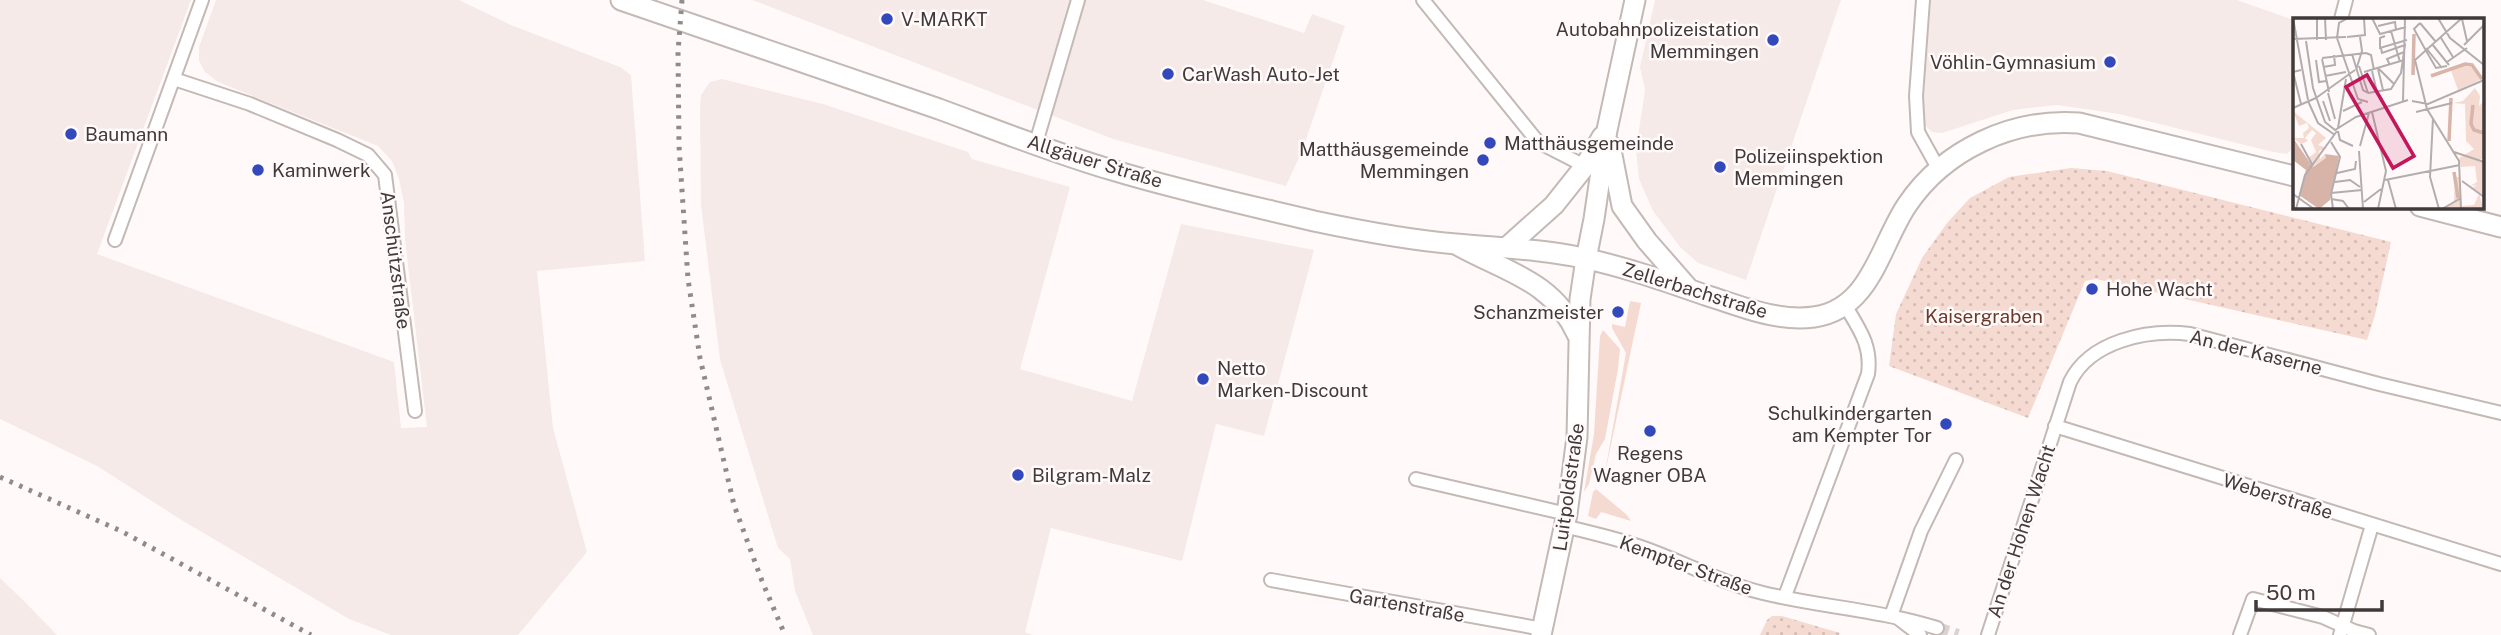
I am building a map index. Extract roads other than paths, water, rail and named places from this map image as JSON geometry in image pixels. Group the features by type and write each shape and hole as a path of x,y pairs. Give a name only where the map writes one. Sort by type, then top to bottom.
{"main road":[{"name":"Allgäuer Straße","path":"621,0 1112,170 1380,235 1507,247 1586,259"},
{"name":"Luitpoldstraße","path":"1542,632 1566,520 1577,437 1580,299 1607,130 1635,0"},
{"path":"1845,305 1874,272 1908,202 1938,168 1957,154 1995,136 2028,127 2063,122 2092,126 2293,176"},
{"path":"1507,247 1554,205 1585,166 1607,130"},
{"path":"1607,130 1622,206 1647,241 1689,289"},
{"path":"2428,208 2501,227"},
{"path":"1454,244 1543,290 1569,315 1579,338"},
{"name":"Zellerbachstraße","path":"1586,259 1618,266 1765,314 1790,318 1817,317 1845,305"}],"street":[{"path":"115,240 202,0"},
{"path":"1035,143 1078,0"},
{"path":"1423,0 1538,142 1585,166"},
{"path":"1923,0 1916,96 1918,132 1938,168"},
{"path":"2341,18 2346,0"},
{"name":"Anschützstraße","path":"174,79 250,104 368,155 385,175 415,411"},
{"path":"1785,596 1868,374 1871,357 1845,305"},
{"name":"An der Kaserne","path":"2055,426 2075,371 2094,352 2123,341 2174,332 2501,413"},
{"name":"Weberstraße","path":"2055,426 2501,565"},
{"name":"An der Hohen Wacht","path":"1988,635 2055,426"},
{"path":"1894,616 1921,531 1956,460"},
{"name":"Kempter Straße","path":"1416,480 1566,520 1709,575 1764,593 1894,616 1937,628"},
{"path":"2342,630 2372,525"},
{"name":"Gartenstraße","path":"1271,580 1542,632"},
{"path":"2240,635 2253,598 2323,617 2342,630 2369,635"},
{"name":"Kempter Straße","path":"1894,616 1920,635"}],"tunnel":[{"path":"1937,628 1958,635"}],"railway":[{"path":"682,0 678,52 679,146 688,279 700,358 734,505 785,635"},
{"path":"0,477 121,531 311,635"}],"place":[{"name":"V-MARKT","path":"887,19"},
{"name":"Autobahnpolizeistation Memmingen","path":"1773,40"},
{"name":"Vöhlin-Gymnasium","path":"2110,62"},
{"name":"CarWash Auto-Jet","path":"1168,74"},
{"name":"Baumann","path":"71,134"},
{"name":"Matthäusgemeinde","path":"1490,143"},
{"name":"Matthäusgemeinde Memmingen","path":"1483,160"},
{"name":"Polizeiinspektion Memmingen","path":"1720,167"},
{"name":"Kaminwerk","path":"258,170"},
{"name":"Hohe Wacht","path":"2092,289"},
{"name":"Schanzmeister","path":"1618,312"},
{"name":"Netto Marken-Discount","path":"1203,379"},
{"name":"Schulkindergarten am Kempter Tor","path":"1946,424"},
{"name":"Regens Wagner OBA","path":"1650,431"},
{"name":"Bilgram-Malz","path":"1018,475"}],"park label":[{"name":"Kaisergraben","path":"1984,316"}]}
